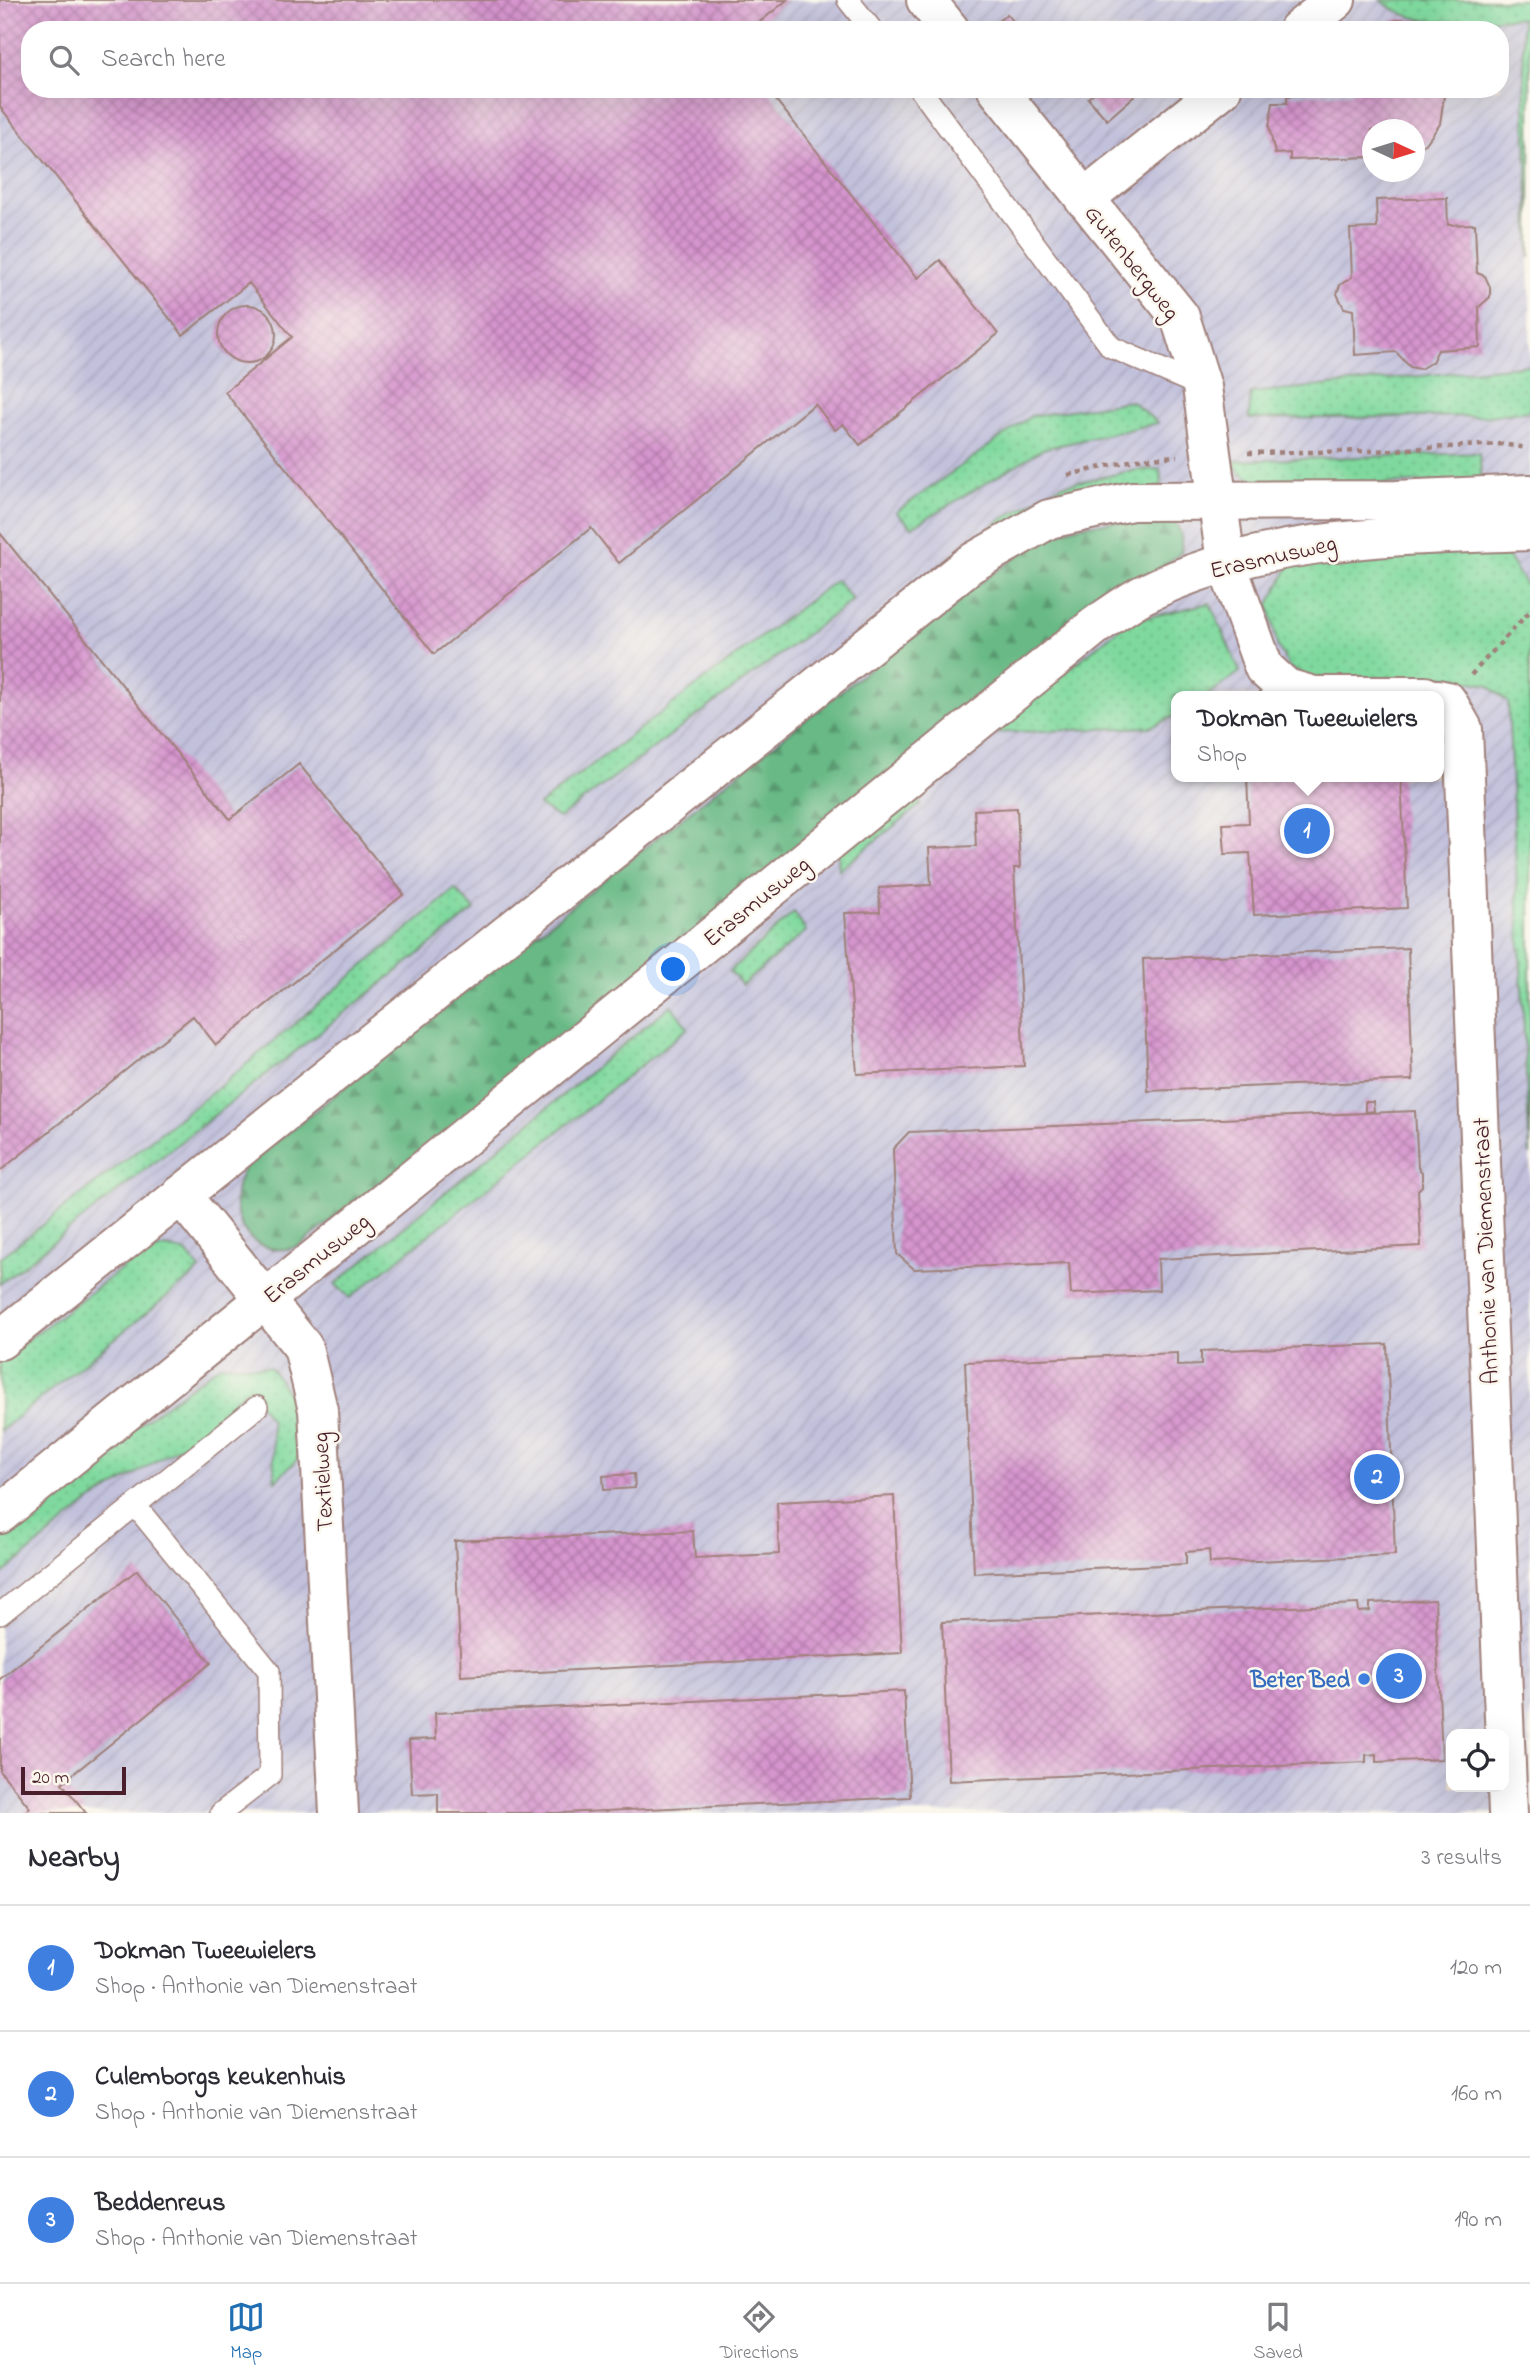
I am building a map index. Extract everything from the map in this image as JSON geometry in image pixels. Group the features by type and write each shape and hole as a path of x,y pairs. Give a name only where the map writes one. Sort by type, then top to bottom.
{"street":[{"path":"926,0 943,21"},
{"path":"1309,21 1336,0"},
{"name":"Gutenbergweg","path":"1004,98 1180,317 1202,387 1226,562"},
{"path":"1084,199 1212,98"},
{"name":"Erasmusweg","path":"0,1340 970,564 1049,519 1132,501 1396,500 1530,494"},
{"name":"Erasmusweg","path":"0,1514 1095,626 1144,595 1226,562 1296,547 1359,538 1530,531"},
{"path":"1226,562 1264,668 1286,688 1296,691"},
{"name":"Anthonie van Diemenstraat","path":"1444,707 1463,729 1508,1813"},
{"name":"Textielweg","path":"181,1195 303,1347 318,1410 339,1813"}],"lane":[{"path":"848,0 865,21"},
{"path":"927,98 1111,347 1202,387"},
{"path":"0,1614 257,1407"},
{"path":"135,1505 270,1671 270,1775 221,1813"}],"path":[{"path":"1444,692 1530,611"}],"shaded area":[{"path":"0,0 1521,0 1530,295 1530,1813 0,1813"}],"green space":[{"path":"1381,0 1530,0 1530,258 1522,18 1430,21 1396,11"},
{"path":"1530,365 1530,411 1488,416 1249,419 1251,393"},
{"path":"1131,401 1158,423 1043,449 912,527 896,512 1031,416"},
{"path":"1479,453 1482,481 1266,487 1240,472 1232,461"},
{"path":"1160,469 1162,486 924,579 999,521 1062,485 1137,470"},
{"path":"1168,515 1180,532 1181,553 1118,598 623,994 299,1246 281,1249 265,1247 252,1240 243,1229 237,1215 236,1199 238,1183 245,1167 945,608 1043,538 1079,526"},
{"path":"1502,548 1530,591 1530,1155 1508,702 1488,685 1450,678 1311,679 1290,668 1277,645 1269,604 1291,563"},
{"path":"836,580 853,600 559,818 539,805"},
{"path":"1210,603 1240,672 1213,691 1171,691 1171,717 1151,727 990,733 1127,622"},
{"path":"911,794 920,798 920,805 839,870 838,854"},
{"path":"455,889 475,910 0,1284 0,1258 224,1083"},
{"path":"794,912 806,931 742,985 730,971"},
{"path":"671,1005 688,1028 350,1298 335,1284"},
{"path":"166,1247 186,1252 200,1270 0,1431 0,1361 141,1254"},
{"path":"221,1364 270,1367 296,1404 298,1459 275,1481 271,1421 249,1387 197,1436 88,1503 0,1576 0,1541 100,1454"}],"building":[{"path":"0,0 787,0 761,21 21,21 21,98 774,98 918,278 940,260 998,334 860,445 843,424 835,430 815,404 619,563 591,528 434,654 225,392 292,337 249,283 183,335 0,107"},
{"path":"1007,14 1013,21 998,21"},
{"path":"1400,19 1426,21 1392,21"},
{"path":"1088,98 1132,98 1107,120"},
{"path":"1287,98 1444,98 1440,124 1425,144 1425,119 1362,119 1362,157 1290,160 1290,153 1275,154 1269,127 1273,103 1287,103"},
{"path":"1447,198 1448,225 1475,224 1477,273 1485,276 1490,287 1490,297 1479,307 1480,347 1438,350 1432,362 1420,369 1410,367 1396,352 1355,355 1353,310 1344,308 1337,294 1340,285 1352,277 1350,229 1377,228 1376,200"},
{"path":"247,305 258,307 271,318 276,334 274,345 263,358 247,363 236,361 223,350 218,334 220,323 231,310"},
{"path":"0,533 230,819 299,764 404,894 216,1045 193,1016 0,1171"},
{"path":"1247,782 1401,782 1407,908 1254,915 1250,853 1225,854 1223,824 1249,823"},
{"path":"1017,808 1020,868 1014,868 1024,1066 857,1074 845,913 880,912 879,888 931,885 929,848 976,846 974,810"},
{"path":"1408,948 1413,1080 1148,1091 1143,959"},
{"path":"1365,1102 1373,1102 1374,1111 1365,1112"},
{"path":"1415,1111 1418,1168 1422,1172 1422,1186 1418,1190 1421,1246 1158,1259 1159,1290 1071,1294 1069,1263 914,1269 897,1254 893,1149 909,1132"},
{"path":"1387,1344 1395,1555 1210,1563 1209,1550 1186,1552 1186,1564 974,1573 965,1362 1177,1353 1177,1366 1201,1365 1201,1351"},
{"path":"634,1474 635,1488 604,1490 603,1476"},
{"path":"894,1496 902,1653 461,1676 455,1541 693,1531 695,1558 779,1554 777,1502"},
{"path":"137,1570 211,1663 62,1783 86,1813 24,1813 30,1808 0,1771 0,1679"},
{"path":"1435,1600 1442,1759 1376,1762 1376,1754 1366,1755 1366,1762 949,1781 942,1622 1358,1604 1359,1612 1370,1611 1370,1603"},
{"path":"904,1691 910,1797 562,1813 438,1813 438,1793 412,1794 409,1740 436,1739 435,1713"}],"place":[{"name":"Dokman Tweewielers","path":"1307,831"},
{"name":"Culemborgs keukenhuis","path":"1377,1477"},
{"name":"Beddenreus","path":"1399,1676"},
{"name":"Beter Bed","path":"1364,1679"}]}
